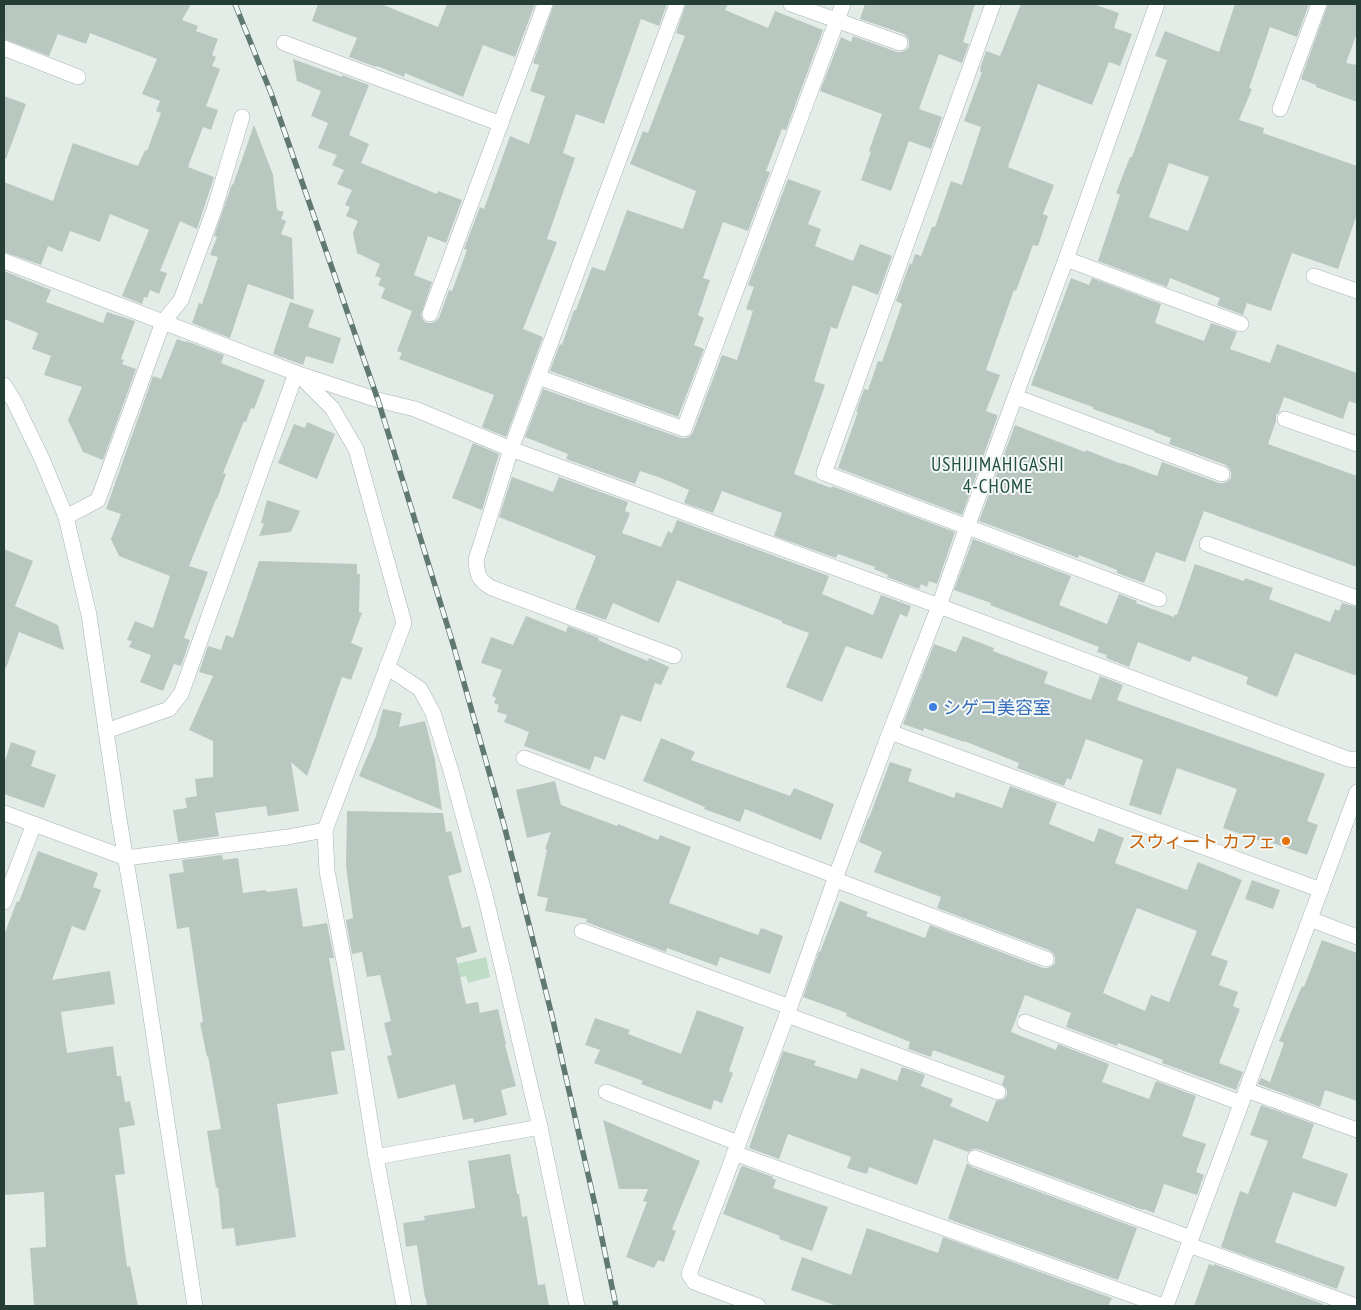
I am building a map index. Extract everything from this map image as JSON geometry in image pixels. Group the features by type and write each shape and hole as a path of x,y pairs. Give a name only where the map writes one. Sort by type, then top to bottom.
{"street":[{"path":"430,314 545,4"},
{"path":"674,656 501,592 482,583 477,572 476,560 511,449 677,4"},
{"path":"791,4 900,43"},
{"path":"538,378 684,429 843,4"},
{"path":"992,4 824,473 1159,599"},
{"path":"758,1306 694,1282 689,1274 789,1011 890,732 940,606 1157,4"},
{"path":"1280,109 1319,4"},
{"path":"284,43 501,124"},
{"path":"4,48 78,77"},
{"path":"66,517 98,500 163,322 181,300 214,210 242,117"},
{"path":"1066,259 1241,324"},
{"path":"4,261 296,372 378,400 415,409 511,449 940,606 1348,759 1357,760"},
{"path":"1314,276 1357,291"},
{"path":"296,372 332,408 356,449 404,623 325,830 327,871 347,977 376,1157 404,1306"},
{"path":"106,730 169,709 181,694 296,372"},
{"path":"4,385 14,400 42,459 66,517 89,615 195,1306"},
{"path":"1016,397 1222,474"},
{"path":"1285,419 1357,444"},
{"path":"1207,544 1357,598"},
{"path":"387,667 420,689 433,713 451,771 486,899 540,1127 578,1306"},
{"path":"890,732 1321,890"},
{"path":"524,758 1046,959"},
{"path":"606,1092 736,1148 1165,1306 1357,792"},
{"path":"4,813 126,858 288,837 325,830"},
{"path":"4,902 34,824"},
{"path":"1310,919 1357,937"},
{"path":"582,931 998,1092"},
{"path":"1025,1022 1244,1097 1357,1130"},
{"path":"376,1157 540,1127"},
{"path":"975,1158 1356,1306"}],"green space":[{"path":"486,957 490,977 468,983 466,976 429,985 426,971"}],"building":[{"path":"4,4 191,4 182,20 198,26 196,31 218,39 212,55 216,57 212,66 220,69 206,106 218,110 211,130 203,127 188,167 214,177 197,229 180,221 160,271 167,273 159,294 150,290 147,298 144,297 142,304 122,296 149,230 110,214 100,242 70,231 62,252 48,246 41,265 4,252 4,182 53,201 73,143 138,166 145,150 147,151 161,113 156,111 160,101 142,94 157,59 90,33 86,44 58,34 49,56 4,39"},
{"path":"318,4 381,4 438,27 447,4 535,4 515,57 483,45 463,97 405,73 404,77 349,57 357,38 312,21"},
{"path":"554,4 667,4 659,26 641,19 604,124 576,114 563,153 575,158 547,239 557,242 523,329 543,337 506,437 482,427 494,395 399,359 402,353 397,351 412,311 381,298 385,288 378,285 381,278 375,276 380,264 357,253 353,233 358,221 346,216 350,207 345,205 352,190 337,184 344,170 332,165 337,155 318,148 328,123 311,116 321,91 297,81 293,59 369,85 349,135 369,144 361,163 437,194 438,191 462,200 446,243 428,236 414,275 432,282 421,315 427,323 432,323 439,318 449,290 452,291 467,250 464,249 480,207 484,209 510,136 529,144 545,96 530,91 539,65 533,63"},
{"path":"686,4 728,4 725,10 768,28 775,11 823,30 786,130 782,129 766,171 770,172 748,231 723,222 703,278 710,280 698,315 704,318 694,345 704,349 678,417 550,371 592,267 605,271 627,210 683,229 696,191 630,164 643,131 648,133 685,36 676,33"},
{"path":"865,4 975,4 963,42 969,44 962,63 939,54 919,109 942,117 931,149 909,141 891,191 861,180 882,114 820,91 841,37 851,42 853,36 897,52 902,52 909,47 909,41 904,34 860,19"},
{"path":"1021,4 1093,4 1119,13 1114,28 1132,34 1120,66 1109,62 1092,105 1038,84 1008,167 1054,185 1043,214 1048,216 1038,246 1033,245 1016,291 1014,290 986,370 1000,375 986,411 997,415 997,418 962,515 838,468 864,389 868,390 878,361 882,362 902,304 896,301 910,263 912,264 915,254 921,256 932,227 935,227 951,181 962,185 981,127 964,121 982,72 980,72 980,69 986,51 1000,56"},
{"path":"1235,4 1309,4 1297,37 1270,27 1249,88 1252,89 1239,120 1264,128 1263,133 1357,166 1357,214 1338,269 1292,253 1271,311 1247,303 1243,315 1217,305 1220,298 1170,278 1167,287 1098,261 1120,195 1116,193 1130,157 1132,157 1167,60 1155,56 1165,31 1219,52","holes":["1169,163 1209,177 1188,231 1149,217"]},
{"path":"1328,4 1357,4 1357,33 1346,63 1357,65 1357,102 1316,87 1316,85 1301,79"},
{"path":"4,96 26,104 6,159 4,158"},
{"path":"254,125 273,175 277,210 284,212 281,219 286,221 281,234 292,238 294,300 248,284 230,338 192,323 199,303 202,304 218,257 210,255 217,237 214,236"},
{"path":"788,179 821,191 808,224 821,229 815,246 853,261 860,244 892,256 878,295 853,285 837,329 831,327 814,381 825,385 794,474 831,488 832,486 955,532 937,584 929,581 927,587 921,584 919,589 887,577 888,575 874,569 875,567 838,554 836,558 774,536 782,513 722,491 713,513 684,503 689,490 661,478 640,471 635,484 566,459 568,454 525,437 543,389 681,438 690,436 722,355 737,360 753,311 746,309 754,287 748,285"},
{"path":"4,271 51,290 46,302 103,323 107,312 135,321 121,359 124,360 122,364 136,369 103,460 83,452 68,420 82,387 44,375 51,356 32,349 38,333 4,319"},
{"path":"1071,278 1089,285 1092,278 1161,304 1155,323 1204,341 1211,323 1237,332 1230,349 1270,363 1277,344 1357,373 1357,404 1349,401 1343,419 1284,397 1279,412 1276,415 1276,421 1268,444 1357,476 1357,567 1204,511 1185,562 1156,552 1144,583 1079,555 1078,558 979,521 1015,425 1085,452 1086,450 1157,476 1162,462 1219,483 1224,483 1231,478 1231,472 1226,465 1169,444 1171,438 1031,385"},
{"path":"290,302 314,310 308,327 341,338 333,364 306,356 303,365 273,354"},
{"path":"177,339 224,355 221,363 265,380 254,409 251,408 246,422 244,421 223,473 226,474 217,499 189,566 208,572 184,638 190,640 181,666 174,664 163,691 140,682 151,655 129,647 132,641 127,640 135,621 153,628 170,576 119,556 111,539 121,514 106,509 153,376 161,379"},
{"path":"307,422 335,434 317,479 278,463 294,424 305,428"},
{"path":"473,443 499,454 482,510 452,498"},
{"path":"512,477 553,492 559,477 628,502 625,511 630,513 622,533 661,547 668,531 672,533 677,520 829,576 822,594 873,615 881,595 911,606 907,617 900,614 882,659 846,646 822,702 786,687 809,633 677,580 659,623 613,603 606,620 575,609 596,556 499,517"},
{"path":"267,500 300,511 291,532 259,536 264,524 261,523"},
{"path":"973,539 1071,576 1059,605 1107,624 1119,594 1137,601 1136,603 1174,617 1175,614 1177,615 1195,564 1244,581 1245,578 1273,588 1269,599 1330,622 1335,609 1339,611 1342,603 1357,607 1357,676 1295,653 1277,697 1246,684 1248,677 1193,656 1190,662 1138,642 1129,667 1106,658 1107,655 1097,652 1099,647 954,590"},
{"path":"4,549 33,561 15,606 58,625 64,650 19,632 6,668 4,668"},
{"path":"259,561 357,564 357,574 360,574 359,612 362,613 351,643 363,648 351,680 342,677 307,776 291,762 299,811 268,816 266,806 215,813 219,836 178,842 173,810 187,808 185,798 197,796 195,779 213,777 213,741 189,730 213,676 199,672 208,646 221,650 226,635 233,638"},
{"path":"526,616 566,632 568,626 599,638 598,640 623,651 648,661 649,658 669,667 661,685 655,683 641,722 621,715 605,760 595,756 590,770 524,746 529,732 504,722 507,715 497,712 499,705 494,703 496,698 492,696 502,670 481,663 491,637 513,645"},
{"path":"963,636 994,648 993,651 1048,672 1044,683 1091,700 1100,676 1123,685 1117,700 1325,774 1307,821 1318,825 1307,855 1223,828 1237,789 1177,768 1161,815 1129,805 1143,760 1086,739 1071,780 1067,778 1064,786 1017,768 1019,763 964,741 924,728 923,731 903,724 934,644 956,652"},
{"path":"383,709 402,713 399,727 425,721 435,760 442,810 359,776 376,736"},
{"path":"661,738 695,752 691,760 790,796 794,788 834,804 821,840 745,809 740,822 704,809 705,807 643,781"},
{"path":"11,742 36,751 31,766 56,775 44,808 4,794 4,764"},
{"path":"890,762 912,769 908,781 954,798 956,792 1002,808 1010,786 1057,803 1049,824 1094,842 1099,828 1124,838 1115,863 1187,890 1198,862 1242,880 1211,955 1228,961 1219,985 1238,992 1233,1006 1240,1009 1219,1063 1243,1072 1236,1090 1162,1063 1163,1060 1118,1043 1117,1046 1066,1027 1071,1013 1025,995 1011,1032 1056,1050 1058,1044 1109,1064 1102,1082 1149,1099 1156,1081 1196,1096 1182,1136 1206,1144 1196,1172 1204,1175 1197,1195 1164,1184 1154,1213 978,1149 968,1152 934,1139 917,1185 869,1167 867,1174 847,1168 851,1157 788,1134 779,1159 749,1148 783,1051 816,1061 814,1065 857,1079 861,1068 897,1081 902,1067 925,1075 921,1086 953,1099 950,1106 988,1122 996,1101 1004,1099 1007,1095 1007,1090 1002,1084 1005,1076 933,1050 931,1057 908,1049 910,1042 846,1016 847,1013 803,997 819,951 840,901 868,912 866,916 925,938 930,925 1043,968 1048,968 1055,963 1055,957 1049,950 937,908 941,897 874,872 882,852 859,842","holes":["1137,908 1197,931 1169,1002 1151,995 1145,1011 1103,993"]},
{"path":"555,781 561,805 658,840 660,835 691,847 669,903 758,935 761,928 783,936 770,974 720,957 717,966 667,948 666,952 586,922 587,919 545,911 548,898 537,896 547,850 545,849 551,832 527,838 516,790"},
{"path":"347,811 443,813 446,832 451,831 462,872 448,876 462,928 470,926 477,952 456,958 466,1004 478,1002 480,1013 498,1009 516,1086 501,1090 507,1115 474,1123 473,1118 463,1120 455,1084 398,1099 387,1056 392,1055 384,1023 391,1021 380,975 367,977 362,952 352,954 346,920 353,918 346,866"},
{"path":"38,851 98,873 93,887 101,890 85,931 72,926 52,980 110,971 115,1004 61,1012 67,1053 113,1046 117,1076 121,1076 125,1102 130,1101 135,1125 119,1128 125,1174 115,1175 127,1267 130,1266 138,1306 34,1306 30,1248 46,1247 44,1192 4,1195 4,935 17,901 19,902"},
{"path":"222,855 223,860 238,858 243,893 297,888 303,927 327,923 334,958 329,958 345,1050 331,1052 338,1094 277,1104 296,1237 236,1246 234,1228 222,1229 218,1187 216,1188 207,1131 221,1129 200,1023 203,1022 189,927 177,929 169,874 184,872 182,860"},
{"path":"1252,880 1280,890 1273,909 1245,899"},
{"path":"1322,940 1357,953 1357,1101 1325,1090 1320,1107 1258,1084 1261,1078 1270,1082 1284,1043 1279,1041 1302,986 1304,987"},
{"path":"697,1010 744,1027 729,1071 733,1073 722,1103 714,1100 711,1110 641,1084 643,1081 594,1063 600,1050 585,1045 595,1018 630,1030 628,1034 681,1054"},
{"path":"1261,1105 1314,1124 1302,1158 1348,1174 1336,1207 1293,1192 1275,1242 1345,1267 1337,1289 1221,1247 1240,1191 1248,1194 1268,1141 1250,1135"},
{"path":"603,1120 700,1161 672,1229 676,1231 664,1262 658,1260 654,1268 626,1257 647,1202 643,1201 648,1189 619,1189"},
{"path":"510,1154 522,1217 527,1216 538,1285 545,1284 549,1306 427,1306 417,1245 406,1247 403,1223 425,1220 424,1216 475,1208 468,1161"},
{"path":"967,1163 972,1167 1137,1228 1118,1280 948,1219"},
{"path":"743,1166 773,1177 776,1180 773,1188 828,1207 812,1251 779,1239 780,1236 723,1214"},
{"path":"867,1228 938,1253 943,1237 1112,1298 1108,1306 837,1306 791,1290 802,1257 851,1275"},
{"path":"1209,1264 1214,1266 1214,1264 1323,1304 1322,1306 1194,1306"}],"railway":[{"path":"235,4 271,93 378,400 453,644 504,825 552,1016 616,1306"}],"place":[{"name":"シゲコ美容室","path":"933,707"},
{"name":"スウィート カフェ","path":"1286,841"}],"district":[{"name":"USHIJIMAHIGASHI 4-CHOME","path":"998,475"}]}
